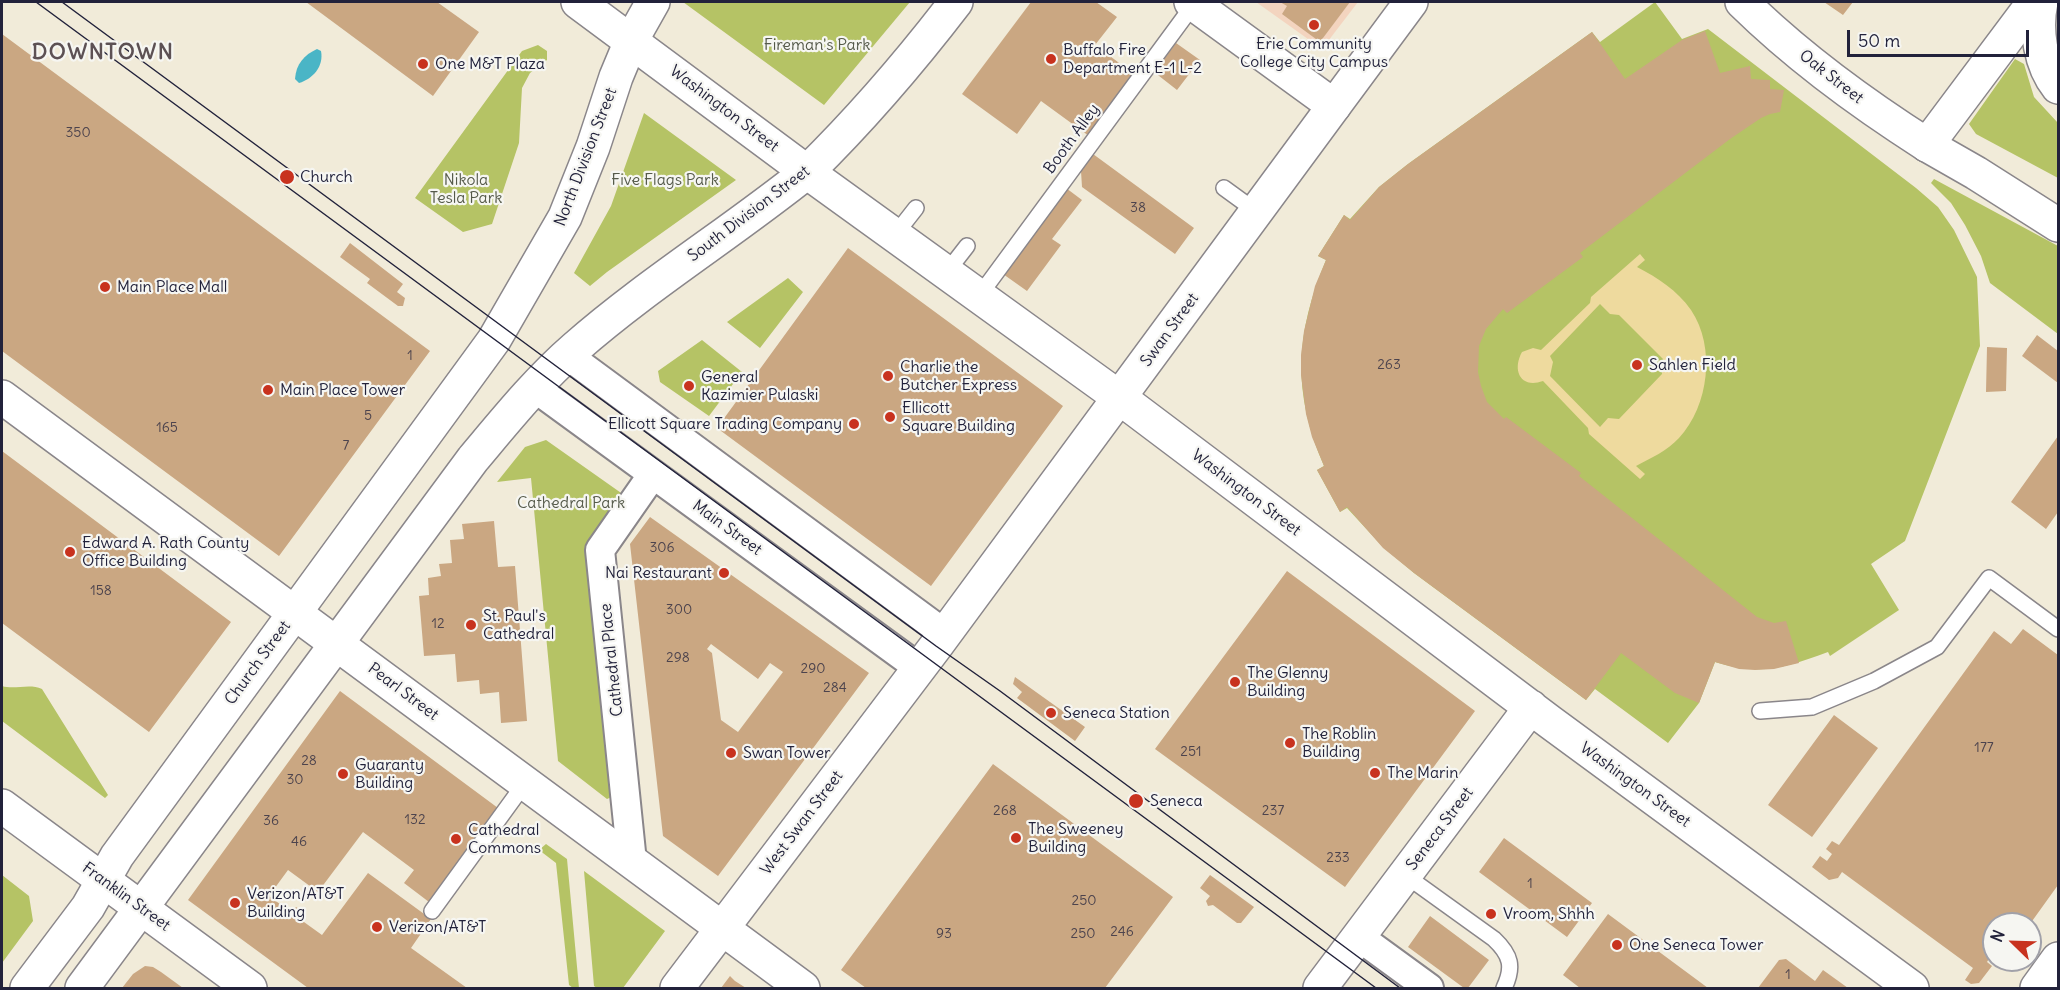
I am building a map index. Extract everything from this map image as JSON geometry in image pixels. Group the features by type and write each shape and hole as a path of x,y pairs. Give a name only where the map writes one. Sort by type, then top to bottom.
{"main road":[{"name":"Washington Street","path":"578,2 894,236 1120,398 1531,707 1912,988"},
{"name":"North Division Street","path":"494,340 565,218 593,147 616,77 631,41 653,2"},
{"name":"South Division Street","path":"540,383 567,355 604,323 807,172 837,143 894,79 956,2"},
{"name":"Swan Street","path":"930,653 1411,2"},
{"name":"Oak Street","path":"1742,2 1823,72 1891,122 1976,173"},
{"path":"1927,145 2034,2"},
{"path":"2040,2 2037,16 2038,36 2044,58 2058,87"},
{"path":"1193,3 1334,106"},
{"path":"1976,173 2058,204"},
{"path":"1976,173 2058,225"},
{"name":"Church Street","path":"27,988 88,907 117,856 494,340"},
{"path":"82,988 473,459 540,383"},
{"name":"Pearl Street","path":"2,397 803,988"},
{"name":"West Swan Street","path":"677,988 930,653"},
{"name":"Seneca Street","path":"1332,984 1354,944 1531,707"},
{"name":"Franklin Street","path":"2,806 250,988"},
{"path":"2037,988 2058,958"}],"street":[{"path":"567,355 930,653"},
{"name":"Main Street","path":"540,383 653,474 930,653"},
{"name":"Cathedral Place","path":"632,862 600,550 653,474"},
{"path":"1354,944 1429,988"}],"lane":[{"name":"Booth Alley","path":"979,296 1193,3"},
{"path":"1224,188 1257,212"},
{"path":"894,236 916,208"},
{"path":"946,273 967,246"},
{"path":"1760,711 1812,707 1874,681 1937,646 1989,578 2058,629"},
{"path":"432,910 525,783"},
{"path":"1405,875 1502,946 1508,956 1511,970 1504,988"}],"shaded area":[{"name":"Erie Community College City Campus","path":"1256,2 1358,2 1322,49"}],"green space":[{"name":"Fireman's Park","path":"683,2 910,2 824,105"},
{"name":"Sahlen Field","path":"1655,2 1682,39 1708,29 1938,207 1954,230 1977,277 1980,346 1905,541 1871,564 1899,610 1830,656 1828,652 1785,666 1759,669 1746,669 1715,662 1699,703 1668,743 1595,689 1586,700 1414,573 1383,547 1347,508 1340,512 1317,470 1324,466 1306,413 1301,363 1308,313 1326,260 1318,256 1344,215 1350,219 1379,187 1408,164 1592,32 1600,42"},
{"name":"Nikola Tesla Park","path":"538,45 547,51 547,60 530,73 522,88 519,143 492,224 463,232 415,198 522,51"},
{"path":"2015,59 2024,64 2034,97 2058,123 2058,178 1976,134 1969,124"},
{"name":"Five Flags Park","path":"644,113 736,180 590,286 574,273 611,206"},
{"path":"1934,179 2058,246 2058,334 1990,283 1981,256 1965,225 1951,203 1931,183"},
{"path":"788,278 803,292 760,348 727,322"},
{"path":"702,340 742,372 709,416 660,382 658,371"},
{"name":"Cathedral Park","path":"546,440 624,495 589,545 614,796 607,799 558,761 531,478 497,482 525,447"},
{"path":"2,686 42,689 108,795 105,798 2,721"},
{"path":"546,844 567,859 579,988 569,985 556,863 539,850"},
{"path":"584,871 665,931 623,988 594,986"},
{"path":"2,875 29,896 33,921 2,963"}],"sand":[{"path":"1640,254 1645,260 1637,267 1667,285 1680,296 1699,325 1704,341 1706,376 1697,410 1689,425 1674,443 1636,466 1645,474 1640,479 1589,434 1588,428 1543,381 1535,383 1524,380 1518,371 1522,352 1533,348 1541,350 1590,303 1591,297","holes":["1600,304 1610,314 1619,315 1663,359 1662,374 1619,419 1608,418 1600,427 1550,376 1553,362 1550,356"]}],"water":[{"path":"317,49 321,51 319,67 313,75 299,83 295,79 299,64 308,54"}],"building":[{"name":"One M&T Plaza","path":"306,2 437,2 479,32 433,96"},
{"name":"Buffalo Fire Department E-1 L-2","path":"1031,2 1096,2 1117,17 1095,45 1134,74 1089,136 1041,101 1017,134 962,94"},
{"name":"Erie Community College City Campus","path":"1280,2 1350,2 1320,42 1282,14 1287,6"},
{"path":"1824,2 1853,2 1843,15"},
{"path":"1705,31 1720,73 1750,66 1751,79 1770,80 1770,89 1784,90 1780,112 1761,118 1730,139 1580,253 1583,257 1507,313 1503,309 1486,329 1479,346 1478,372 1487,402 1504,419 1506,417 1581,473 1579,476 1757,617 1774,623 1786,621 1799,663 1774,669 1755,670 1739,669 1715,662 1699,703 1675,693 1621,653 1586,700 1383,548 1347,507 1340,512 1317,470 1324,466 1312,437 1306,414 1301,375 1304,331 1315,286 1326,260 1318,256 1344,215 1350,220 1379,187 1408,164 1592,32 1625,79 1682,40"},
{"path":"2,34 430,351 279,556 2,351"},
{"path":"1176,43 1200,60 1177,90 1154,72"},
{"path":"1093,154 1194,228 1175,254 1082,187 1081,171"},
{"path":"1066,188 1082,200 1052,239 1061,245 1027,291 1003,274"},
{"path":"350,243 403,284 397,292 405,298 403,306 398,306 367,283 370,279 340,257"},
{"name":"Ellicott Square Building","path":"848,248 1063,406 931,586 717,428"},
{"path":"2037,335 2058,351 2058,383 2022,356"},
{"path":"1987,347 2007,348 2006,391 1986,392"},
{"path":"2058,436 2058,512 2046,529 2011,502"},
{"name":"Edward A. Rath County Office Building","path":"2,451 231,622 149,732 2,623"},
{"path":"650,517 869,673 718,876 663,836 630,544","holes":["711,644 758,679 770,663 783,672 738,732 721,720 712,653 707,649"]},
{"name":"St. Paul's Cathedral","path":"494,521 498,567 515,566 527,721 501,723 499,692 480,694 479,680 457,682 455,654 424,656 419,596 429,595 428,578 441,576 439,564 452,563 450,540 464,539 462,524"},
{"path":"1287,571 1475,711 1345,887 1155,749"},
{"path":"2023,629 2058,655 2058,885 2039,912 1982,912 1982,972 1987,972 1979,983 1971,984 1965,980 1973,968 1842,872 1838,878 1829,880 1812,867 1820,856 1827,861 1832,854 1826,849 1832,841 1839,845 1994,631 2011,644"},
{"name":"Seneca Station","path":"1015,677 1085,727 1075,741 1017,698 1022,692 1013,684"},
{"path":"340,691 498,808 429,902 404,883 414,870 363,832 318,892 288,870 269,896 292,913 296,907 302,911 297,917 322,935 368,873 431,919 411,948 467,988 308,988 188,900"},
{"path":"1834,715 1878,748 1812,837 1768,805"},
{"path":"993,764 1173,897 1105,988 866,988 841,970"},
{"path":"1504,838 1592,903 1567,937 1479,872"},
{"path":"1210,875 1254,907 1241,923 1237,923 1213,905 1208,906 1206,901 1210,896 1200,888"},
{"name":"One Seneca Tower","path":"1608,914 1708,988 1580,988 1563,975"},
{"path":"1430,916 1489,960 1468,988 1464,988 1408,947"},
{"name":"One Seneca Tower","path":"1786,959 1815,981 1823,970 1848,988 1758,988 1779,960"},
{"path":"145,966 153,967 183,988 122,988 133,974"},
{"path":"730,976 735,981 746,988 721,988"}],"tram line":[{"path":"36,2 1376,988"},
{"path":"62,2 1400,988"}],"place":[{"name":"Erie Community College City Campus","path":"1314,25"},
{"name":"Buffalo Fire Department E-1 L-2","path":"1051,59"},
{"name":"One M&T Plaza","path":"423,64"},
{"name":"Church","path":"287,177"},
{"name":"Main Place Mall","path":"105,287"},
{"name":"Sahlen Field","path":"1637,365"},
{"name":"Charlie the Butcher Express","path":"888,376"},
{"name":"General Kazimier Pulaski","path":"689,386"},
{"name":"Main Place Tower","path":"268,390"},
{"name":"Ellicott Square Building","path":"890,417"},
{"name":"Ellicott Square Trading Company","path":"854,424"},
{"name":"Edward A. Rath County Office Building","path":"70,552"},
{"name":"Nai Restaurant","path":"724,573"},
{"name":"St. Paul's Cathedral","path":"471,625"},
{"name":"The Glenny Building","path":"1235,682"},
{"name":"Seneca Station","path":"1051,713"},
{"name":"The Roblin Building","path":"1290,743"},
{"name":"Swan Tower","path":"731,753"},
{"name":"The Marin","path":"1375,773"},
{"name":"Guaranty Building","path":"343,774"},
{"name":"Seneca","path":"1136,801"},
{"name":"The Sweeney Building","path":"1016,838"},
{"name":"Cathedral Commons","path":"456,839"},
{"name":"Verizon/AT&T Building","path":"235,903"},
{"name":"Vroom, Shhh","path":"1491,914"},
{"name":"Verizon/AT&T","path":"377,927"},
{"name":"One Seneca Tower","path":"1617,945"}],"district":[{"name":"DOWNTOWN","path":"103,53"}]}
